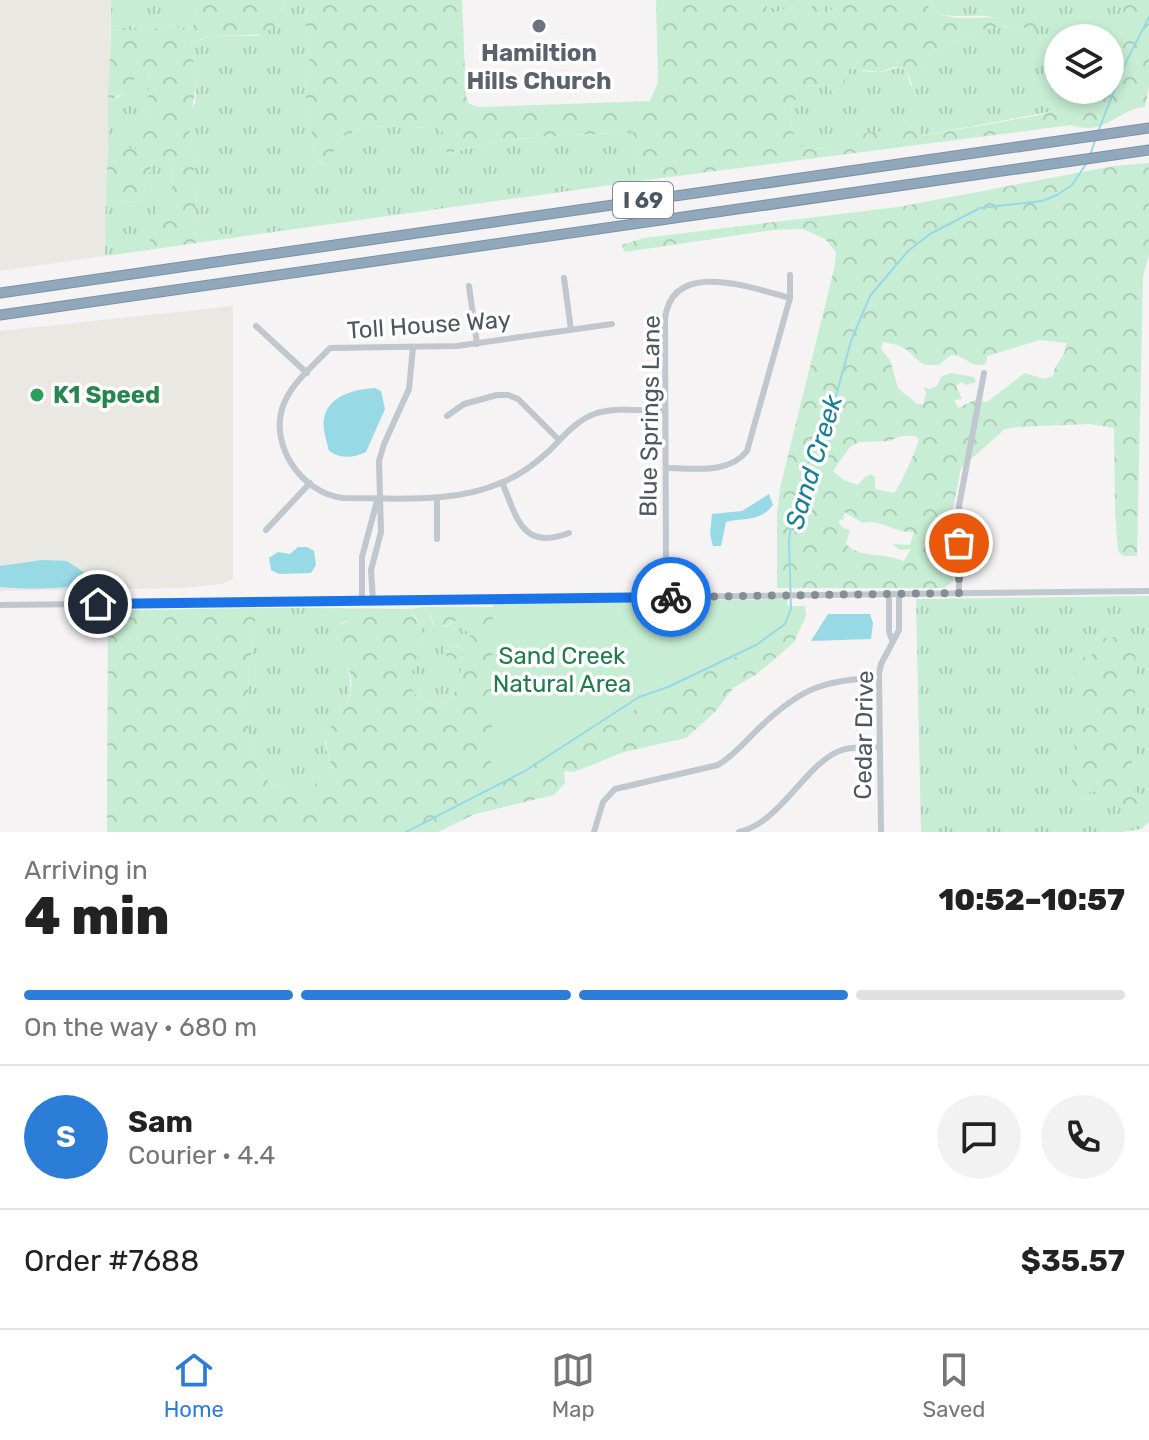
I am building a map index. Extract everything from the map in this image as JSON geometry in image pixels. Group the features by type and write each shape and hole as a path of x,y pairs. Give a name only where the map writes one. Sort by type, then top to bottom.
{"highway":[{"name":"I 69","path":"0,293 1149,128"},
{"name":"I 69","path":"0,315 1149,150"}],"street":[{"path":"666,468 720,467 733,463 747,451 790,298 790,275"},
{"path":"564,278 571,330"},
{"name":"Blue Springs Lane","path":"662,597 662,574 666,564 667,308 675,295 692,285 718,281 790,298"},
{"path":"469,286 477,344"},
{"name":"Toll House Way","path":"310,483 288,460 279,429 285,401 330,348 477,344 612,324"},
{"path":"256,326 307,373"},
{"path":"373,601 371,570 381,532 379,461 409,389 413,347"},
{"path":"959,593 959,506 984,373"},
{"path":"447,416 464,404 508,395 518,399 559,440"},
{"path":"266,530 310,483 329,496 437,497 474,492 502,482 532,465 580,421 602,412 665,411"},
{"path":"502,482 519,523 530,536 550,538 569,533"},
{"path":"437,497 437,539"},
{"path":"362,601 362,557 378,498"},
{"name":"Blue Springs Lane","path":"666,564 670,573 671,597"},
{"path":"0,605 1149,591"},
{"path":"889,595 889,632 892,640"},
{"name":"Cedar Drive","path":"881,832 879,678 881,664 899,630 899,595"},
{"path":"594,832 604,799 619,787 718,765 786,703 806,690 837,681 879,678"},
{"path":"739,832 760,824 835,753 845,749 880,747"}],"shaded area":[{"path":"0,0 111,0 105,256 0,271"},
{"path":"233,306 233,579 222,584 183,588 0,591 0,331"}],"green space":[{"path":"111,0 195,0 196,23 186,31 172,25 111,31"},
{"path":"195,0 284,0 275,24 260,34 212,36 190,43 197,80 189,127 195,176 196,231 210,241 148,250 152,224 160,207 172,203 173,156 153,161 141,200 106,200 108,142 139,150 146,126 150,70 108,101 111,31 172,25 186,31 196,23"},
{"path":"284,0 307,0 310,56 305,93 316,158 325,166 341,137 367,126 437,128 443,132 448,154 516,139 632,132 638,149 637,177 647,180 210,241 196,231 189,114 195,103 197,80 190,43 213,36 257,36 283,10"},
{"path":"307,0 462,0 466,96 469,104 479,107 650,101 658,82 656,0 766,0 767,8 774,13 793,6 802,13 812,8 811,0 820,0 824,13 857,0 923,0 933,10 947,16 1015,16 1046,21 1035,30 1009,26 986,29 929,54 920,74 920,88 914,89 908,74 902,68 894,67 880,72 846,68 848,74 840,93 825,85 796,86 796,98 788,116 798,147 830,149 841,145 843,136 908,128 918,121 921,136 1040,115 1071,104 1124,104 1123,0 1149,0 1149,86 1145,107 1093,128 1071,125 647,180 637,177 638,149 632,132 516,139 447,154 443,132 437,128 367,126 341,137 326,166 316,158 305,93 310,56"},
{"path":"766,0 811,0 813,8 802,13 793,6 774,13 767,8"},
{"path":"820,0 857,0 824,13"},
{"path":"923,0 1123,0 1123,24 1044,24 1044,104 1073,104 1059,110 920,136 917,121 908,128 877,133 830,149 798,147 788,116 796,98 796,86 826,85 833,92 845,68 873,72 898,68 906,71 910,85 920,88 920,74 929,54 986,29 1010,26 1035,30 992,17 945,15 929,8"},
{"path":"150,69 146,127 139,151 108,142 108,101 119,97 132,78"},
{"path":"173,155 172,203 151,236 148,250 105,256 106,200 141,200 153,161"},
{"path":"1149,163 1149,255 1143,276 1137,556 1123,556 1118,551 1114,428 1089,424 1017,427 1005,429 961,468 953,508 953,581 944,588 777,588 780,488 836,252 825,239 803,229 772,230 625,252 621,245 644,238 898,207 1114,166","holes":["1040,340 1066,343 1053,376 1044,379 1025,373 987,402 975,400 958,408 954,400 962,399 956,386 961,382 967,385 976,382 974,377 951,373 941,377 937,386 930,389 924,387 926,394 923,404 917,404 898,388 890,360 881,349 883,342 899,346 925,365 939,365 951,355 981,365 986,363 987,356","901,436 919,439 894,493 875,489 875,477 871,474 858,485 844,480 833,471 850,447 859,442 889,441","844,512 863,523 914,532 910,545 892,544 900,550 911,549 904,561 858,552 846,544 850,530 839,523 840,519 843,521"]},
{"path":"1149,596 1149,822 1141,829 1122,832 921,832 916,599"},
{"name":"Sand Creek Natural Area","path":"787,599 789,621 777,635 491,786 493,603"},
{"path":"805,606 806,616 794,642 757,674 733,688 715,712 686,738 624,752 574,772 564,771 565,783 554,795 475,814 438,832 107,832 108,607 134,610 257,608 249,678 249,734 254,758 264,776 279,788 295,791 314,785 332,770 324,732 341,715 350,694 350,673 336,646 332,630 352,618 321,608 410,609 424,635 411,686 424,701 440,707 454,693 461,674 460,660 447,657 444,652 449,646 466,649 473,640 458,620 436,630 426,607"},
{"path":"426,607 433,625 445,627 458,620 474,640 466,649 450,646 453,658 460,660 460,681 454,693 440,707 416,695 410,683 412,666 422,646 422,635 410,609"},
{"path":"257,608 321,608 353,618 341,623 336,647 349,673 350,684 346,707 325,742 332,770 314,786 303,791 279,788 264,776 254,758 248,706"},
{"path":"1117,637 1131,645 1138,665 1135,683 1136,753 1131,776 1133,790 1142,795 1144,808 1149,810 1123,819 1120,794 1112,796 1104,790 1087,793 1080,803 1065,794 1065,787 1072,780 1068,774 1075,761 1073,741 1083,735 1082,726 1075,718 1082,703 1081,698 1074,696 1077,679 1066,663 1067,654 1074,651 1090,660 1094,647 1082,649 1082,644 1094,639"}],"water":[{"path":"375,388 381,391 385,409 366,452 347,457 329,451 324,423 331,404 352,392"},
{"path":"769,494 773,505 768,510 757,517 726,522 721,546 713,546 710,534 712,514 742,511"},
{"path":"298,547 314,551 316,565 311,573 279,574 271,570 269,558 278,552 290,554"},
{"path":"42,560 67,561 85,573 84,581 73,586 53,588 0,587 0,566"},
{"path":"828,614 870,614 873,623 871,639 811,641"}],"waterway":[{"name":"Sand Creek","path":"1098,132 1122,70 1149,17"},
{"name":"Sand Creek","path":"1090,155 1096,138"},
{"name":"Sand Creek","path":"406,832 525,771 639,697 668,687 756,645 785,624 791,609 789,540 795,502 836,396 851,341 870,296 908,251 930,234 980,208 1042,201 1057,195 1072,185 1086,164"}],"way so far":[{"path":"671,597 959,593 959,543"}],"place":[{"name":"Hamiltion Hills Church","path":"539,26"},
{"name":"K1 Speed","path":"37,395"}],"route":[{"path":"98,604 671,597"}]}
